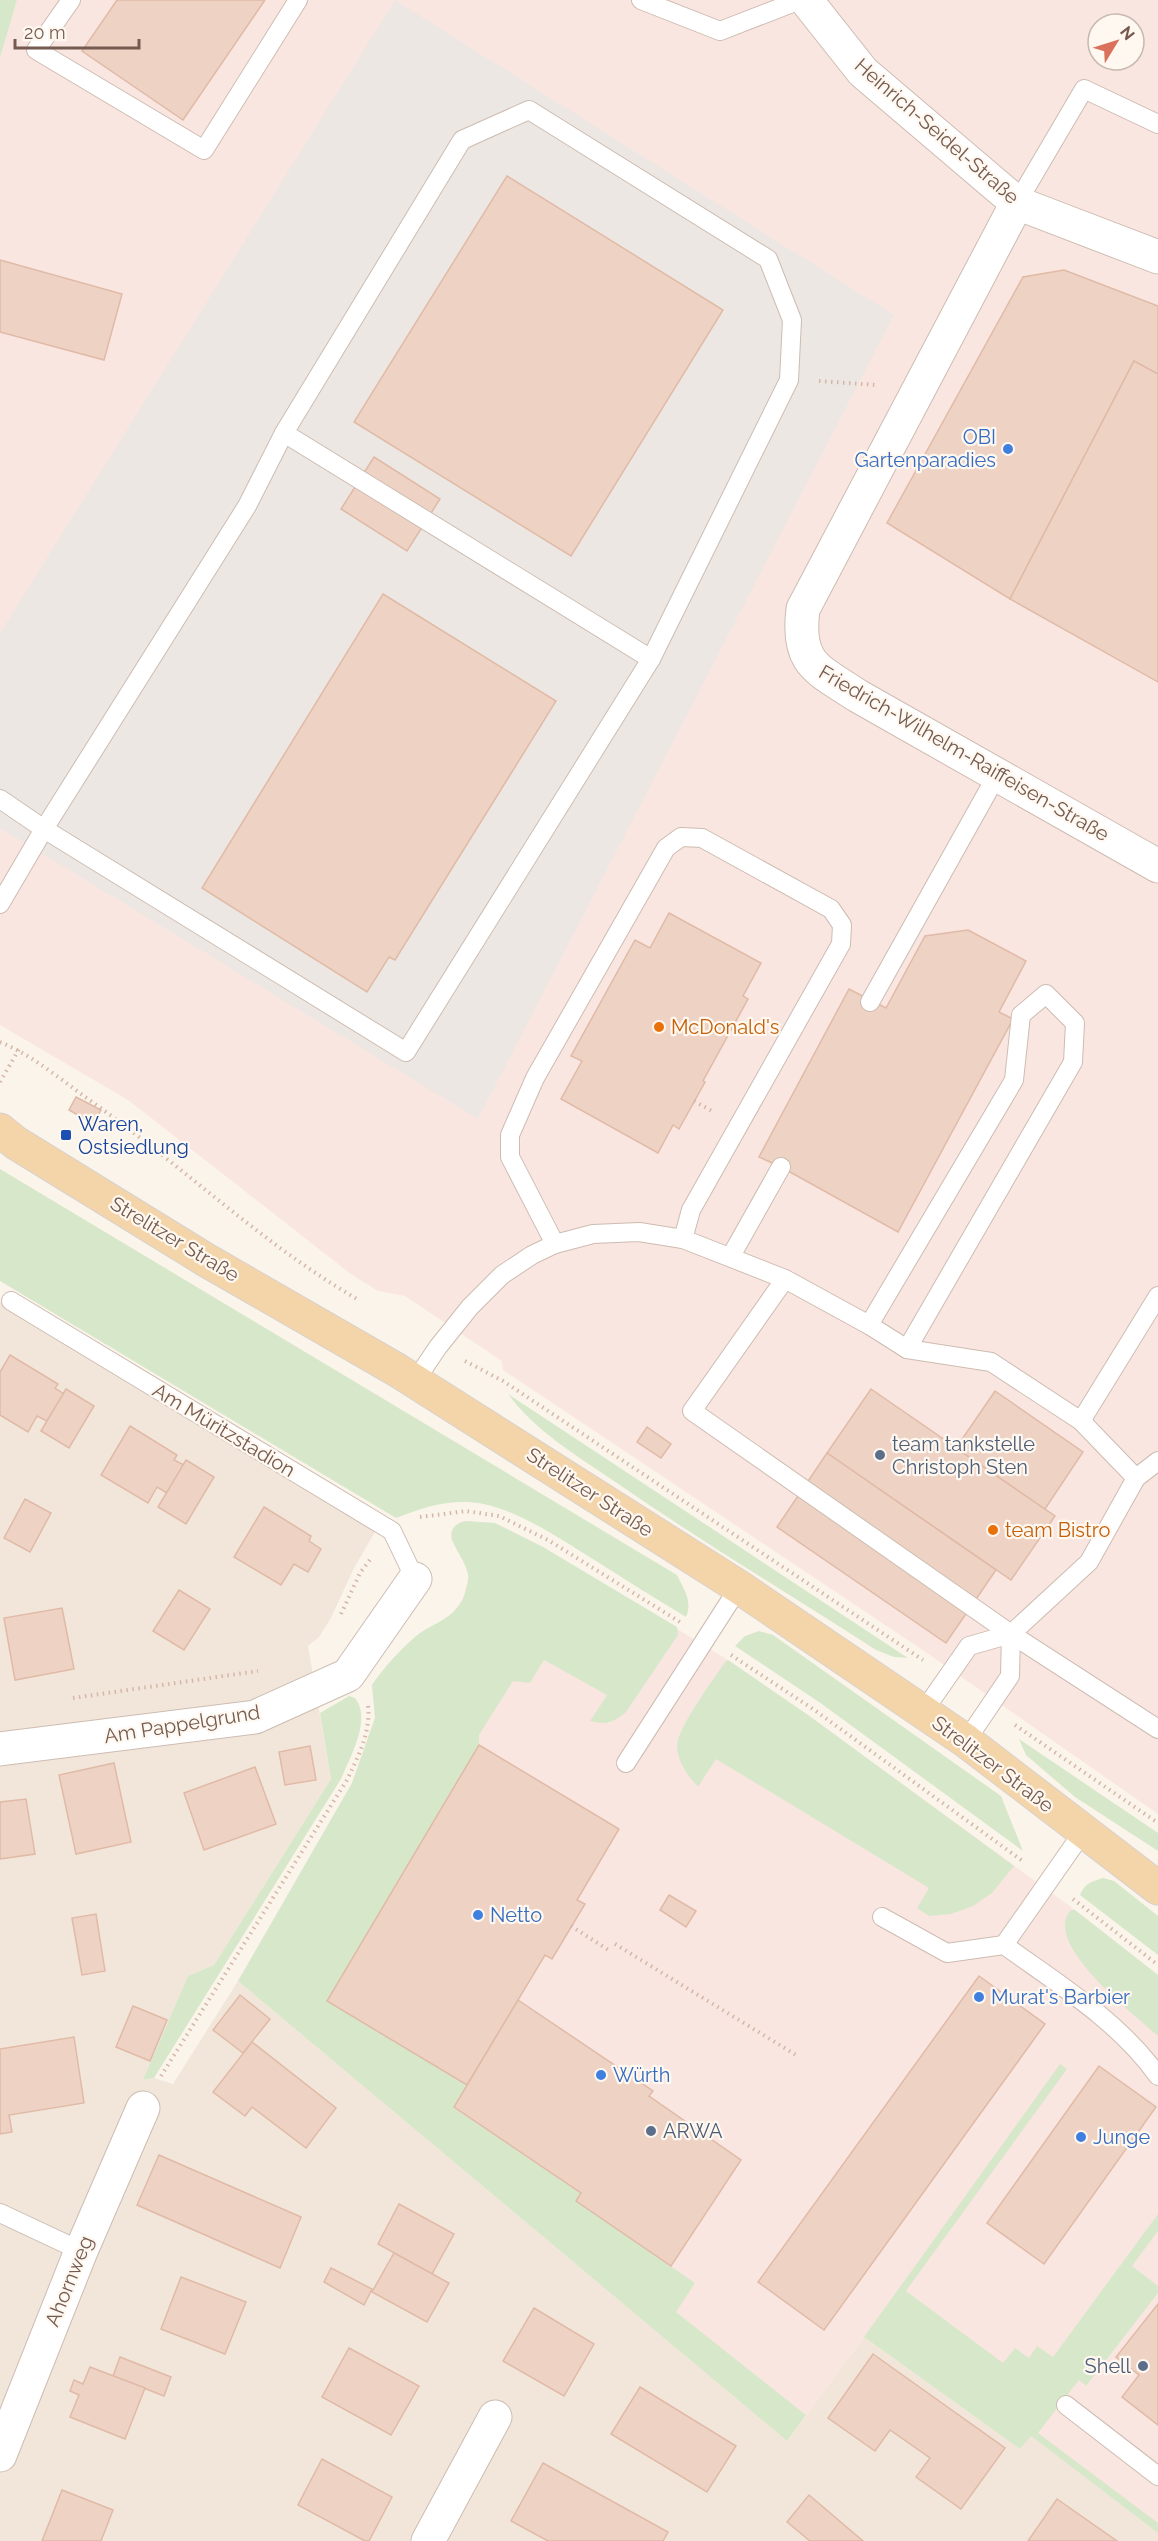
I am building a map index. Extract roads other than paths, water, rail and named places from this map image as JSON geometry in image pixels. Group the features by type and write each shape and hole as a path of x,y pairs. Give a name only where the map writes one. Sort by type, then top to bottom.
{"main road":[{"name":"Strelitzer Straße","path":"0,1130 16,1143 206,1260 415,1381 739,1587 966,1741 1158,1888"}],"street":[{"name":"Heinrich-Seidel-Straße","path":"806,0 863,72 1017,203 1158,256"},
{"name":"Friedrich-Wilhelm-Raiffeisen-Straße","path":"1017,203 803,609 800,629 804,651 814,667 858,696 1158,866"},
{"name":"Am Pappelgrund","path":"0,1749 255,1717 348,1675 415,1579"},
{"name":"Ahornweg","path":"0,2456 81,2251 143,2108"},
{"path":"428,2541 495,2418"}],"lane":[{"path":"71,0 36,50 204,150 298,0"},
{"path":"641,0 720,31 800,0"},
{"path":"1017,203 1084,89 1158,124"},
{"path":"0,799 44,829 406,1052 651,659 789,380 792,320 768,259 529,110 462,140 284,433 248,506 44,829 0,904"},
{"path":"284,433 651,659"},
{"path":"870,1002 997,776"},
{"path":"555,1244 510,1157 510,1135 535,1078 666,848 681,837 702,838 821,903 831,909 842,925 841,944 691,1210 683,1239"},
{"path":"869,1325 1014,1080 1021,1015 1046,994 1074,1023 1073,1062 907,1349"},
{"path":"731,1256 781,1167"},
{"path":"415,1381 438,1347 488,1288 532,1255 555,1244 592,1234 639,1232 683,1239 785,1279 869,1325 907,1349 991,1362 1081,1421 1136,1478"},
{"path":"785,1279 692,1410 1011,1634 1158,1729"},
{"path":"1081,1421 1158,1296"},
{"name":"Am Müritzstadion","path":"11,1301 392,1531 415,1579"},
{"path":"923,1712 969,1647 1011,1634 1089,1562 1136,1478 1158,1461"},
{"path":"626,1763 739,1587"},
{"path":"966,1741 1010,1676 1011,1634"},
{"path":"1004,1945 1083,1832"},
{"path":"882,1917 947,1953 1004,1945 1094,2011 1140,2051 1158,2076"},
{"path":"0,2214 81,2251"},
{"path":"1066,2405 1158,2476"}],"place":[{"name":"OBI Gartenparadies","path":"1008,449"},
{"name":"McDonald's","path":"659,1027"},
{"name":"Waren, Ostsiedlung","path":"66,1135"},
{"name":"team tankstelle Christoph Sten","path":"880,1455"},
{"name":"team Bistro","path":"993,1530"},
{"name":"Netto","path":"478,1915"},
{"name":"Murat's Barbier","path":"979,1997"},
{"name":"Würth","path":"601,2075"},
{"name":"ARWA","path":"651,2131"},
{"name":"Junge","path":"1081,2137"},
{"name":"Shell","path":"1143,2366"}]}
